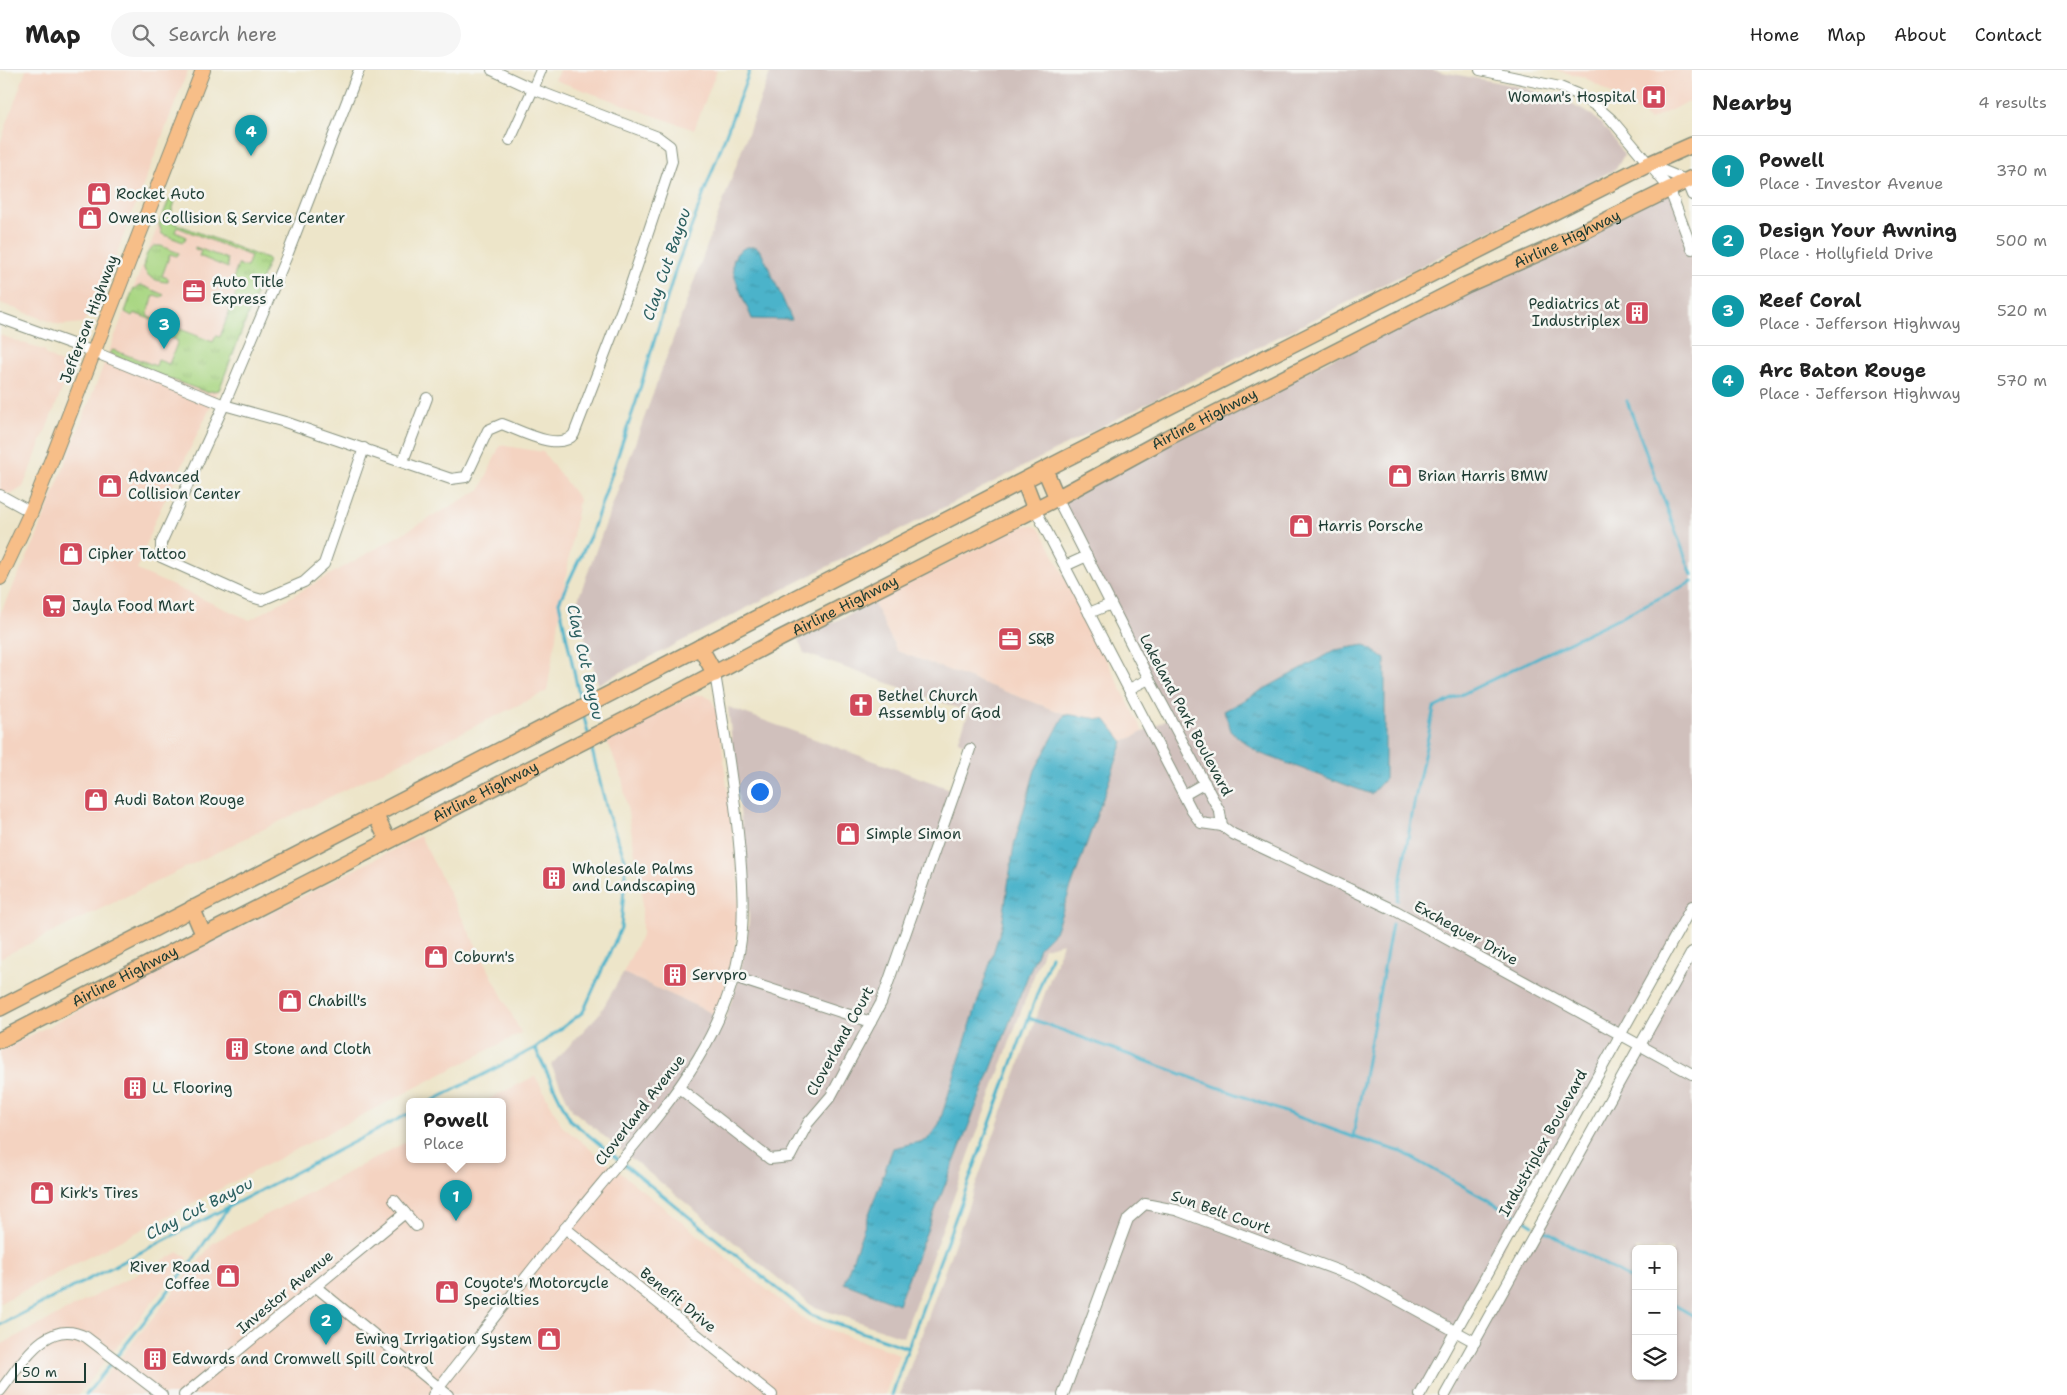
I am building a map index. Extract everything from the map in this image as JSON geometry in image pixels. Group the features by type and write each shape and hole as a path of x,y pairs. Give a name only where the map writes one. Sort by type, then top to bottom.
{"highway":[{"name":"Airline Highway","path":"0,1008 1156,413 1649,164 1692,145"},
{"name":"Airline Highway","path":"0,1040 1057,498 1167,438 1466,285 1546,250 1689,179"},
{"path":"1156,413 1167,438"},
{"path":"1045,470 1057,498"},
{"path":"1024,481 1035,509"},
{"path":"700,647 715,674"},
{"path":"375,814 388,841"},
{"path":"192,908 204,936"}],"main road":[{"name":"Jefferson Highway","path":"0,578 31,512 203,70"}],"street":[{"path":"359,70 288,253 224,405 161,543 161,558 248,596 262,600 304,582 324,564 364,448"},
{"path":"0,318 94,352 224,405 285,422 451,479 466,477 488,430 502,424 550,442 572,437 627,296 672,161 670,146 658,137 533,89 492,70"},
{"path":"510,140 541,70"},
{"path":"1480,70 1560,87 1577,94 1596,106 1611,119 1668,188 1692,249"},
{"path":"1649,164 1689,179 1692,195"},
{"path":"403,461 427,398"},
{"path":"0,495 31,512"},
{"name":"Lakeland Park Boulevard","path":"1057,498 1149,679 1220,812 1222,826"},
{"path":"1035,509 1184,795 1201,823 1222,826"},
{"path":"1065,566 1088,556"},
{"path":"1089,613 1111,604"},
{"name":"Cloverland Avenue","path":"436,1391 679,1088 716,1028 726,1004 734,977 742,930 743,894 735,797 715,674"},
{"path":"1129,689 1149,679"},
{"name":"Cloverland Court","path":"679,1088 770,1158 790,1157 808,1123 831,1096 881,1003 970,749"},
{"path":"1184,795 1205,783"},
{"name":"Exchequer Drive","path":"1222,826 1233,834 1396,911 1692,1074"},
{"name":"Industriplex Boulevard","path":"1420,1395 1692,906"},
{"path":"1445,1395 1692,952"},
{"path":"734,977 870,1022"},
{"path":"394,1200 416,1226"},
{"name":"Sun Belt Court","path":"1063,1395 1128,1219 1145,1204 1176,1210 1358,1278 1475,1342"},
{"name":"Investor Avenue","path":"184,1395 405,1213"},
{"name":"Benefit Drive","path":"565,1228 772,1395"},
{"path":"316,1287 436,1391 448,1395"},
{"path":"0,1391 38,1343 56,1332 64,1331 80,1334 162,1395"}],"shaded area":[{"path":"26,70 188,70 99,299 83,323 60,325 0,303 0,143"},
{"path":"559,70 717,70 694,130 555,80"},
{"path":"771,70 1432,70 1512,85 1561,99 1592,115 1610,133 1624,155 1616,169 1244,354 598,684 576,605"},
{"name":"Woman's Hospital","path":"1555,70 1692,70 1692,100 1650,120 1584,77"},
{"path":"1669,188 1692,249 1692,906 1420,1395 900,1395 1063,943 1044,948 903,1337 812,1306 572,1110 551,1065 600,1013 623,973 725,1019 737,985 749,921 746,863 728,707 950,789 966,745 958,741 969,712 804,653 798,640 873,602 897,651 1065,714 1106,720 1123,742 1170,718 1057,498"},
{"path":"161,218 269,260 219,390 155,520 137,570 250,620 481,489 500,445 543,452 579,499 547,691 0,958 0,613 35,541"},
{"path":"0,335 46,351 45,354 61,363 65,371 63,387 23,487 12,494 0,492"},
{"path":"1029,525 1037,527 1043,534 1143,732 1123,742 1106,720 1065,714 897,651 873,602 1018,527"},
{"path":"695,695 703,695 711,699 718,712 738,879 735,948 716,1015 623,973 642,934 642,894 622,778 606,739"},
{"path":"420,836 521,1033 0,1303 0,1051"},
{"path":"1692,952 1692,1395 1445,1395"},
{"path":"535,1076 563,1127 807,1322 899,1354 885,1395 90,1395 214,1242 406,1142 406,1163 506,1163 506,1098 491,1098"},
{"path":"179,1252 188,1258 78,1395 0,1395 0,1345"}],"green space":[{"path":"169,200 175,201 169,221 269,260 219,390 206,392 153,373 109,353 113,350 156,366 158,360 169,364 178,341 165,335 168,326 134,313 132,316 125,312 133,290 141,285 164,295 161,297 154,295 147,316 213,342 216,336 220,337 238,288 231,285 238,265 247,267 251,256 177,227 175,232 186,238 183,242 162,234 159,224"},
{"path":"154,246 161,246 179,253 177,256 170,254 162,276 168,278 168,282 153,279 144,269 149,250"},
{"path":"195,247 227,259 228,268 199,256 201,251 195,249"}],"water":[{"path":"747,247 757,247 763,255 792,320 752,319 733,268 736,254"},
{"path":"1365,645 1385,659 1385,779 1371,794 1259,753 1232,733 1224,711 1335,650"},
{"path":"1065,714 1106,720 1123,742 1055,932 1039,948 898,1304 844,1283 893,1148 927,1140 939,1124 1002,925 1014,845 1035,770"}],"waterway":[{"name":"Clay Cut Bayou","path":"581,704 559,602 592,532 636,402 676,268 750,70"},
{"path":"1627,401 1692,575"},
{"path":"1397,900 1434,708 1692,582"},
{"name":"Clay Cut Bayou","path":"583,713 588,733"},
{"name":"Clay Cut Bayou","path":"438,1098 535,1048 583,1012 621,928 626,862 608,814 590,742"},
{"path":"1029,1018 1353,1137 1392,924"},
{"path":"908,1348 1051,956"},
{"path":"535,1048 570,1120 764,1278 811,1315 908,1348 892,1395"},
{"name":"Clay Cut Bayou","path":"0,1325 406,1115"},
{"path":"1353,1137 1402,1152 1515,1215"},
{"path":"86,1395 192,1261 228,1208"},
{"path":"1525,1220 1533,1225"},
{"path":"1543,1230 1632,1280"},
{"path":"1677,1306 1692,1315"}],"place":[{"name":"Woman's Hospital","path":"1654,97"},
{"name":"Arc Baton Rouge","path":"251,156"},
{"name":"Rocket Auto","path":"99,194"},
{"name":"Owens Collision & Service Center","path":"90,218"},
{"name":"Auto Title Express","path":"194,291"},
{"name":"Pediatrics at Industriplex","path":"1637,313"},
{"name":"Reef Coral","path":"164,349"},
{"name":"Brian Harris BMW","path":"1400,476"},
{"name":"Advanced Collision Center","path":"110,486"},
{"name":"Harris Porsche","path":"1301,526"},
{"name":"Cipher Tattoo","path":"71,554"},
{"name":"Jayla Food Mart","path":"54,606"},
{"name":"S&B","path":"1010,639"},
{"name":"Bethel Church Assembly of God","path":"861,705"},
{"name":"Audi Baton Rouge","path":"96,800"},
{"name":"Simple Simon","path":"848,834"},
{"name":"Wholesale Palms and Landscaping","path":"554,878"},
{"name":"Coburn's","path":"436,957"},
{"name":"Servpro","path":"675,975"},
{"name":"Chabill's","path":"290,1001"},
{"name":"Stone and Cloth","path":"237,1049"},
{"name":"LL Flooring","path":"135,1088"},
{"name":"Kirk's Tires","path":"42,1193"},
{"name":"Powell","path":"456,1221"},
{"name":"River Road Coffee","path":"228,1276"},
{"name":"Coyote's Motorcycle Specialties","path":"447,1292"},
{"name":"Ewing Irrigation System","path":"549,1339"},
{"name":"Design Your Awning","path":"326,1345"},
{"name":"Edwards and Cromwell Spill Control","path":"155,1359"}]}
